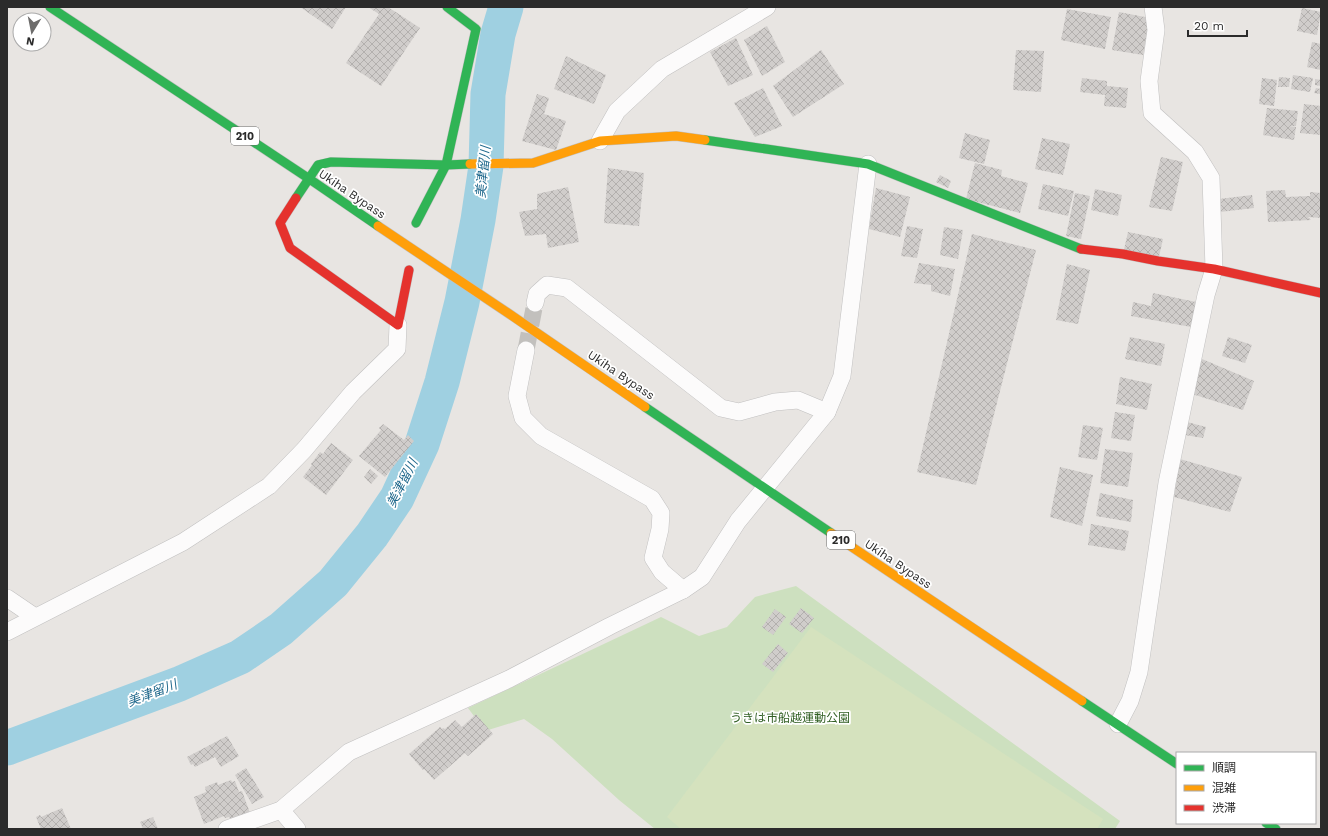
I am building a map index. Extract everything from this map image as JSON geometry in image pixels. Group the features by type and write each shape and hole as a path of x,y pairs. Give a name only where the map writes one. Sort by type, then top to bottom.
{"main road":[{"name":"Ukiha Bypass","path":"50,7 508,313 764,489 1176,763"},
{"path":"416,223 446,165 476,29 446,7"},
{"path":"410,270 398,325 290,248 280,223 308,178 318,165 330,162 446,165 533,163 600,141 676,136 868,164 1080,249 1123,254 1158,261 1214,269 1321,293"}],"street":[{"path":"600,141 617,111 662,69 767,7"},
{"path":"1118,724 1130,701 1138,672 1167,483 1206,295 1214,269 1211,178 1196,152 1152,113 1149,81 1156,30 1153,7"},
{"path":"227,829 281,810 349,752 509,679 683,590 702,578 738,521 827,412 842,376 868,164"},
{"path":"535,303 537,294 547,285 567,288 721,408 739,412 775,402 798,400 827,412"},
{"path":"7,632 183,542 269,486 304,450 353,392 397,348 398,325"},
{"path":"526,350 517,396 523,418 541,436 652,499 662,513 653,558 662,572 683,590"},
{"path":"7,598 35,617"},
{"path":"281,810 297,829"}],"green space":[{"name":"うきは市船越運動公園","path":"796,586 1120,821 1115,829 655,829 619,800 552,739 524,719 485,731 468,708 661,617 699,636 727,627 755,597"},
{"path":"811,627 1103,819 1097,829 681,829 667,817"}],"building":[{"path":"300,7 346,7 332,29"},
{"path":"368,7 388,7 420,28 381,86 346,63 379,14"},
{"path":"1302,8 1321,12 1317,35 1297,31"},
{"path":"1067,9 1111,17 1105,49 1061,40"},
{"path":"1119,12 1150,18 1143,55 1112,50"},
{"path":"767,26 785,62 762,76 744,40"},
{"path":"736,38 753,75 728,86 710,52"},
{"path":"1312,42 1321,44 1321,70 1307,67"},
{"path":"821,50 844,84 793,117 773,86"},
{"path":"1016,50 1044,51 1041,92 1013,90"},
{"path":"566,56 606,75 594,104 554,89"},
{"path":"1293,75 1313,78 1310,92 1291,89"},
{"path":"1279,77 1290,78 1289,87 1278,87"},
{"path":"1082,78 1107,81 1107,86 1128,88 1126,108 1104,106 1105,95 1080,92"},
{"path":"1262,78 1277,80 1274,106 1259,104"},
{"path":"1315,79 1321,80 1321,86 1315,85"},
{"path":"763,88 782,126 755,137 734,103"},
{"path":"1316,88 1321,89 1320,94 1314,93"},
{"path":"537,94 549,98 544,114 566,121 556,150 522,141"},
{"path":"1304,104 1321,106 1321,135 1300,133"},
{"path":"1267,108 1298,111 1296,126 1289,126 1296,127 1294,140 1263,135"},
{"path":"965,133 990,140 984,164 959,158"},
{"path":"1042,138 1070,144 1063,175 1035,169"},
{"path":"1161,157 1183,162 1172,211 1149,207"},
{"path":"975,163 1002,170 1001,176 1028,183 1020,213 966,199"},
{"path":"608,168 644,173 639,226 604,223"},
{"path":"940,175 951,181 948,188 936,182"},
{"path":"1043,184 1074,191 1068,216 1038,209"},
{"path":"568,187 579,242 548,248 546,234 525,236 519,212 537,209 537,194"},
{"path":"876,188 910,197 900,237 869,229"},
{"path":"1095,189 1122,195 1118,216 1091,210"},
{"path":"1285,190 1286,197 1310,196 1310,192 1321,193 1321,218 1308,217 1311,220 1268,222 1266,191"},
{"path":"1075,193 1090,196 1081,239 1066,236"},
{"path":"1252,195 1254,208 1220,212 1219,199"},
{"path":"907,226 923,229 917,258 901,256"},
{"path":"944,227 963,230 958,259 940,255"},
{"path":"1128,232 1163,239 1158,261 1123,254"},
{"path":"972,234 1036,250 976,485 917,472"},
{"path":"919,263 955,269 950,296 931,291 931,285 914,283"},
{"path":"1067,264 1090,270 1078,324 1056,320"},
{"path":"1153,293 1196,302 1191,327 1131,316 1133,302 1151,306"},
{"path":"1130,337 1165,344 1161,366 1125,359"},
{"path":"1228,337 1252,345 1245,363 1222,356"},
{"path":"1202,359 1254,381 1243,410 1192,394"},
{"path":"1120,377 1152,384 1147,410 1116,404"},
{"path":"1115,412 1135,415 1131,441 1111,438"},
{"path":"1187,422 1206,427 1203,438 1185,435"},
{"path":"383,424 404,440 408,435 414,441 385,477 359,456 381,430 379,428"},
{"path":"1083,425 1103,428 1097,460 1078,457"},
{"path":"331,443 353,460 326,495 303,477 320,452 323,454"},
{"path":"1105,449 1133,453 1128,487 1100,483"},
{"path":"1180,459 1242,477 1230,512 1174,497"},
{"path":"1060,467 1093,475 1082,526 1050,517"},
{"path":"370,469 378,476 371,484 364,477"},
{"path":"1100,493 1133,500 1131,522 1096,516"},
{"path":"1091,524 1129,531 1125,551 1088,545"},
{"path":"801,608 814,618 802,633 789,624"},
{"path":"775,609 786,617 773,635 762,627"},
{"path":"778,644 788,653 773,672 762,664"},
{"path":"476,714 493,734 468,756 465,753 434,780 409,754 440,727 445,729 455,720 462,727"},
{"path":"227,736 239,756 221,767 215,757 195,767 193,764 191,765 187,757"},
{"path":"246,768 264,797 252,804 235,775"},
{"path":"231,780 232,782 235,781 239,792 242,791 250,813 231,820 229,817 225,818 224,816 204,824 194,797 206,792 205,787 217,782 218,785"},
{"path":"62,808 71,829 41,829 36,817 40,815 41,817"},
{"path":"153,817 158,829 143,829 140,822"}],"waterway":[{"name":"美津留川","path":"7,748 179,684 240,657 281,629 333,583 372,535 397,498 422,444 442,382 462,302 478,220 486,166 488,94 498,34 506,7"}],"tunnel":[{"path":"526,350 535,303"}],"traffic: fast":[{"path":"50,7 378,226"},
{"path":"416,223 446,165 476,29 447,7"},
{"path":"705,140 868,164 1081,249"},
{"path":"296,198 318,165 331,162 446,165 470,164"},
{"path":"645,407 831,533"},
{"path":"1082,701 1176,763"},
{"path":"1268,824 1276,829"}],"traffic: slow":[{"path":"470,164 533,163 600,141 676,136 705,140"},
{"path":"378,226 645,407"},
{"path":"831,533 1082,701"}],"traffic: jam":[{"path":"296,198 280,223 290,248 398,325 409,270"},
{"path":"1081,249 1123,254 1158,261 1214,269 1321,293"}]}
